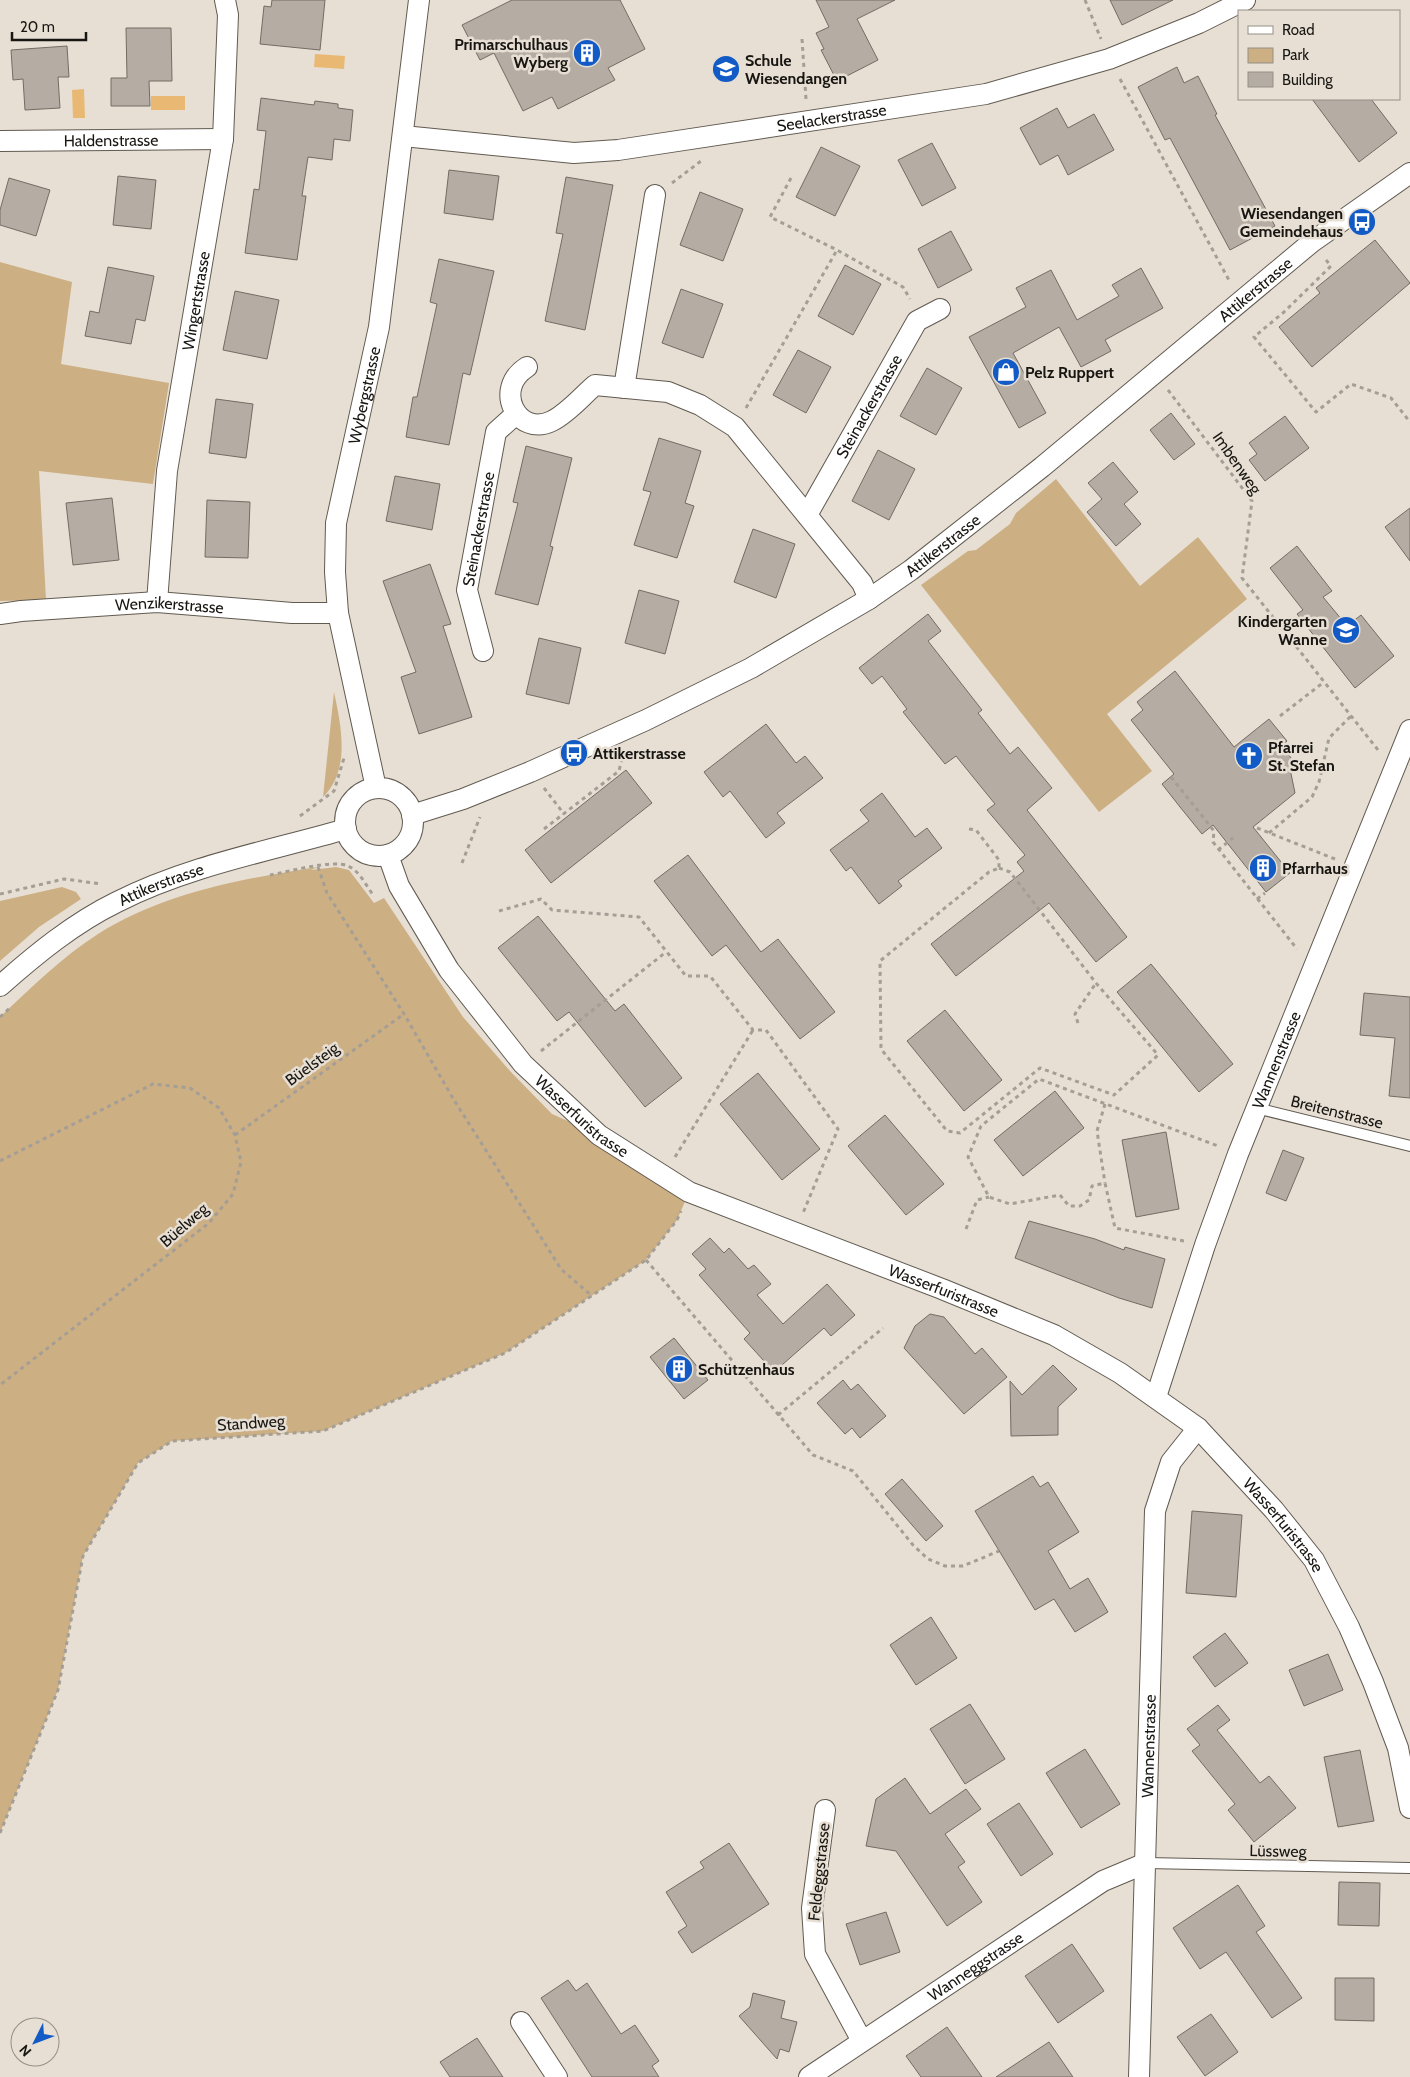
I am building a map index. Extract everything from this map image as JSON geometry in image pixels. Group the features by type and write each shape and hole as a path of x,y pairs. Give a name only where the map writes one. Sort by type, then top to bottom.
{"street":[{"name":"Wingertstrasse","path":"158,602 167,471 223,139 228,15 225,0"},
{"name":"Wybergstrasse","path":"376,788 338,613 335,572 336,523 379,326 419,0"},
{"name":"Seelackerstrasse","path":"403,136 574,153 618,150 986,94 1109,59 1199,23 1245,0"},
{"name":"Haldenstrasse","path":"0,141 223,139"},
{"name":"Attikerstrasse","path":"412,815 463,799 530,772 646,720 751,668 869,599 911,570 1042,467 1312,242 1410,173"},
{"path":"624,388 654,196"},
{"path":"918,321 940,309"},
{"name":"Steinackerstrasse","path":"807,515 918,321"},
{"path":"527,367 519,372 510,388 512,406 516,414 533,424 543,424 560,415 594,385 668,392 700,405 735,427 862,583 869,599"},
{"name":"Steinackerstrasse","path":"483,651 467,590 496,432 516,414"},
{"name":"Wenzikerstrasse","path":"0,614 158,602 292,613 338,613"},
{"name":"Wannenstrasse","path":"1156,1397 1205,1245 1238,1154 1410,730"},
{"path":"376,788 388,789 399,795 407,804 412,815 413,825 405,844 388,855 374,856 361,851 351,842 346,829 345,818 348,806 355,797 365,791 376,788"},
{"name":"Attikerstrasse","path":"0,986 66,933 118,901 178,876 346,829"},
{"name":"Wasserfuristrasse","path":"388,855 399,886 449,970 523,1064 599,1135 689,1192 1054,1335 1120,1373 1198,1428 1274,1510 1314,1560 1349,1626 1373,1682 1398,1748 1410,1808"},
{"name":"Wannenstrasse","path":"1139,2077 1155,1511 1172,1462 1198,1428"},
{"name":"Feldeggstrasse","path":"825,1810 812,1908 815,1954 862,2041"},
{"name":"Wanneggstrasse","path":"808,2077 1103,1881 1146,1863"},
{"path":"521,2022 557,2077"}],"lane":[{"name":"Breitenstrasse","path":"1256,1108 1410,1146"},
{"name":"Lüssweg","path":"1146,1863 1410,1868"}],"path":[{"path":"1085,0 1109,59 1231,283"},
{"path":"802,39 807,120"},
{"path":"654,196 711,153 711,136"},
{"path":"790,178 770,217 837,250 903,287 912,303 918,321"},
{"path":"1312,242 1331,266 1284,312 1254,337 1316,412 1352,384 1391,398 1410,422"},
{"path":"735,427 837,250"},
{"name":"Imbenweg","path":"1155,372 1252,501 1242,578 1394,770"},
{"path":"1280,716 1324,682"},
{"path":"1269,833 1312,797 1319,782 1329,738 1351,716"},
{"path":"544,828 619,770 625,747"},
{"path":"1170,776 1214,830 1213,842 1218,850 1313,969"},
{"path":"544,788 564,814"},
{"path":"462,863 481,814"},
{"path":"1257,828 1354,867"},
{"path":"969,829 976,830 1000,860 999,868"},
{"path":"1218,850 1233,838"},
{"path":"263,876 335,864 347,865 358,873 374,896"},
{"path":"318,867 327,893 404,1014 454,1100 561,1269 592,1296"},
{"path":"999,868 1010,872 1096,983 1158,1055 1114,1095 1040,1068 960,1133 947,1131 881,1049 880,961 989,872 999,868"},
{"path":"0,894 64,879 105,885 118,901"},
{"path":"1258,899 1265,893"},
{"path":"499,911 541,899 552,910 639,917 686,976 710,976 754,1030"},
{"path":"523,1064 666,952"},
{"path":"1078,1023 1075,1014 1096,983"},
{"name":"Büelsteig","path":"235,1135 404,1014"},
{"path":"663,1177 754,1030"},
{"path":"754,1030 766,1030 838,1129 795,1232"},
{"path":"989,1197 968,1156 981,1126 1039,1079 1238,1154"},
{"name":"Büelweg","path":"0,1162 153,1084 190,1088 218,1108 235,1135 241,1162 233,1194 209,1223 0,1385"},
{"path":"1105,1104 1097,1131 1115,1228 1205,1245"},
{"path":"966,1229 977,1200 989,1197 1010,1204 1060,1195 1069,1206 1080,1206 1089,1200 1092,1186 1105,1182"},
{"name":"Standweg","path":"0,1833 58,1690 83,1556 138,1463 172,1441 323,1431 505,1353 646,1260 676,1220 689,1192"},
{"path":"646,1260 813,1455 853,1471 913,1545 928,1558 945,1566 963,1566 999,1551"},
{"path":"778,1415 883,1328"}],"green space":[{"path":"0,262 72,282 61,364 169,383 153,484 39,471 46,600 0,601"},
{"path":"1056,479 1140,586 1198,537 1247,599 1107,714 1152,771 1099,812 921,585 968,551 976,550 1010,524 1016,513"},
{"path":"334,692 341,733 341,761 338,774 332,786 323,797"},
{"path":"318,867 311,870 336,867 349,870 374,903 384,898 463,1017 510,1071 552,1114 599,1135 689,1192 677,1220 646,1260 505,1353 323,1431 172,1441 138,1463 83,1556 58,1690 0,1833 0,1017 47,973 72,953 98,934 124,920 150,908 205,889 233,882"},
{"path":"62,887 76,892 81,899 39,927 0,961 0,901"}],"shaded area":[{"path":"315,54 345,56 344,69 314,67"},
{"path":"84,89 85,118 73,118 72,90"},
{"path":"151,96 185,96 185,110 151,110"}],"building":[{"path":"272,0 325,0 320,50 260,44 264,6 271,7"},
{"name":"Primarschulhaus Wyberg","path":"512,0 620,0 645,49 608,68 615,80 558,109 552,97 523,111 494,53 480,60 462,25"},
{"path":"816,0 895,0 857,19 878,60 837,81 821,50 824,49 816,33 829,27"},
{"path":"1110,0 1173,0 1122,25"},
{"path":"126,28 171,28 172,81 149,81 150,106 111,106 111,78 127,78"},
{"path":"67,46 69,77 58,77 60,108 25,110 23,79 13,80 11,50"},
{"path":"1177,67 1184,83 1198,76 1217,114 1215,115 1275,226 1230,250 1170,138 1165,140 1138,87"},
{"path":"261,98 314,105 315,101 338,104 338,108 353,110 350,141 334,139 332,160 308,157 302,196 306,196 297,260 245,253 254,189 259,190 266,131 257,130"},
{"path":"1313,100 1372,100 1397,133 1359,162"},
{"path":"1057,108 1068,128 1094,114 1114,150 1068,175 1058,155 1040,165 1020,128"},
{"path":"932,143 956,188 922,206 898,160"},
{"path":"821,147 860,166 835,216 796,197"},
{"path":"449,170 499,176 493,220 444,213"},
{"path":"118,176 156,180 151,229 113,225"},
{"path":"566,177 613,185 585,330 545,321 563,234 556,233"},
{"path":"9,178 50,190 36,236 0,225 0,210"},
{"path":"700,192 743,209 723,261 680,245"},
{"path":"951,231 972,270 938,288 918,249"},
{"path":"1375,240 1410,283 1312,367 1279,327 1320,293 1316,288"},
{"path":"439,259 494,271 470,375 463,373 449,445 406,437 413,397 417,397 437,304 430,302"},
{"path":"845,265 881,284 853,335 818,316"},
{"path":"108,267 154,276 145,321 136,319 131,344 85,336 90,311 99,313"},
{"path":"1141,268 1163,308 1105,340 1111,351 1081,367 1059,327 1013,353 1046,413 1019,428 969,337 1026,307 1016,288 1051,270 1077,320 1119,296 1112,285"},
{"path":"681,289 723,304 703,358 662,343"},
{"path":"235,291 279,300 267,359 223,350"},
{"path":"798,350 831,367 806,413 773,395"},
{"path":"927,368 962,388 936,435 900,416"},
{"path":"216,399 253,404 246,458 209,453"},
{"path":"1171,413 1195,444 1174,460 1150,430"},
{"path":"1285,416 1309,448 1265,481 1249,460 1257,454 1249,443"},
{"path":"659,438 701,451 685,503 694,506 677,558 634,545 651,492 643,490"},
{"path":"526,446 572,458 550,546 553,547 538,605 495,594 518,503 513,502"},
{"path":"878,450 915,469 889,520 852,501"},
{"path":"1113,462 1138,492 1124,504 1141,524 1116,546 1087,512 1102,499 1088,483"},
{"path":"395,476 440,484 432,530 386,521"},
{"path":"112,498 119,560 73,565 66,503"},
{"path":"207,500 250,502 248,558 205,557"},
{"path":"1410,508 1410,561 1385,527"},
{"path":"753,529 795,544 776,598 734,582"},
{"path":"1297,546 1332,591 1323,597 1347,626 1361,615 1394,656 1355,688 1297,614 1303,610 1270,568"},
{"path":"430,564 451,624 443,626 472,717 419,734 401,677 416,672 383,581"},
{"path":"639,590 679,601 665,654 625,643"},
{"path":"928,614 941,631 928,641 982,710 978,713 1010,754 1018,747 1052,788 1027,810 1127,937 1096,962 1049,903 956,976 931,944 1024,871 1017,862 1025,855 987,810 995,804 956,756 945,764 903,712 907,709 882,676 872,684 859,668"},
{"path":"539,638 581,648 569,704 526,694"},
{"name":"Pfarrei St. Stefan","path":"1175,671 1234,747 1269,719 1287,741 1284,744 1290,750 1287,753 1292,759 1289,764 1295,793 1253,827 1290,873 1266,892 1213,825 1202,834 1180,807 1162,784 1174,774 1131,720 1143,710 1137,702"},
{"path":"766,724 796,763 805,756 823,778 777,813 785,823 766,838 730,791 723,797 704,772"},
{"path":"626,770 652,803 551,883 525,850"},
{"path":"882,793 915,837 927,828 942,848 898,881 902,886 879,904 851,867 846,871 830,850 869,821 860,810"},
{"path":"688,855 761,952 778,939 835,1012 800,1039 726,945 712,956 654,881"},
{"path":"538,916 615,1011 624,1004 682,1078 645,1107 569,1012 557,1021 498,948"},
{"path":"1151,964 1233,1064 1199,1092 1117,992"},
{"path":"1364,993 1410,997 1410,1098 1389,1096 1395,1038 1360,1035"},
{"path":"945,1010 1002,1080 964,1111 907,1041"},
{"path":"758,1073 820,1149 782,1180 720,1104"},
{"path":"1055,1091 1084,1128 1023,1176 994,1140"},
{"path":"885,1115 944,1184 906,1215 848,1146"},
{"path":"1166,1132 1179,1209 1136,1217 1122,1140"},
{"path":"1283,1150 1304,1158 1286,1201 1266,1193"},
{"path":"1029,1221 1095,1239 1124,1250 1125,1247 1165,1259 1152,1308 1119,1298 1015,1258"},
{"path":"710,1238 724,1253 729,1248 748,1269 754,1265 771,1284 757,1295 783,1324 827,1284 855,1315 831,1336 824,1328 774,1372 744,1339 750,1333 699,1275 706,1269 692,1254"},
{"path":"930,1314 944,1317 975,1354 982,1348 1007,1377 964,1414 904,1348 915,1326"},
{"name":"Schützenhaus","path":"674,1338 708,1380 684,1399 650,1357"},
{"path":"1053,1365 1077,1389 1058,1407 1058,1435 1011,1436 1010,1381 1022,1395"},
{"path":"843,1380 851,1390 858,1384 886,1416 860,1438 852,1428 845,1434 817,1403"},
{"path":"1033,1476 1040,1487 1048,1482 1079,1532 1048,1551 1070,1589 1088,1578 1108,1612 1075,1632 1054,1599 1035,1610 975,1511"},
{"path":"902,1479 943,1526 926,1541 885,1494"},
{"path":"1192,1511 1242,1515 1236,1597 1186,1593"},
{"path":"931,1617 957,1658 916,1685 890,1645"},
{"path":"1225,1633 1248,1663 1215,1687 1193,1657"},
{"path":"1328,1654 1343,1690 1304,1706 1289,1670"},
{"path":"970,1704 1005,1759 965,1784 930,1729"},
{"path":"1218,1705 1230,1720 1217,1730 1260,1783 1269,1776 1296,1808 1254,1842 1228,1810 1235,1804 1192,1751 1200,1745 1187,1729"},
{"path":"1085,1749 1120,1804 1081,1828 1046,1773"},
{"path":"1360,1750 1374,1821 1338,1827 1324,1757"},
{"path":"905,1778 930,1814 966,1789 981,1809 945,1834 965,1862 958,1867 982,1902 947,1926 896,1851 866,1846 876,1799"},
{"path":"1019,1803 1053,1854 1021,1876 987,1824"},
{"path":"729,1843 769,1904 692,1953 678,1932 687,1926 666,1892 704,1868 700,1862"},
{"path":"1339,1882 1380,1883 1379,1926 1338,1925"},
{"path":"1238,1885 1265,1926 1256,1932 1302,1998 1272,2018 1226,1952 1200,1969 1173,1928"},
{"path":"886,1912 900,1952 860,1965 846,1924"},
{"path":"1072,1944 1104,1991 1058,2023 1025,1976"},
{"path":"1335,1978 1374,1978 1374,2021 1335,2020"},
{"path":"568,1980 576,1991 587,1983 621,2034 635,2025 659,2061 652,2066 659,2077 592,2077 541,1998"},
{"path":"753,1993 785,2001 781,2018 797,2022 789,2052 780,2049 777,2059 739,2016 750,2007"},
{"path":"1211,2014 1238,2052 1205,2076 1177,2037"},
{"path":"947,2027 982,2077 921,2077 906,2056"},
{"path":"477,2038 503,2077 450,2077 440,2062"},
{"path":"1049,2042 1073,2077 996,2077"}],"place":[{"name":"Primarschulhaus Wyberg","path":"587,53"},
{"name":"Schule Wiesendangen","path":"726,69"},
{"name":"Wiesendangen Gemeindehaus","path":"1362,222"},
{"name":"Pelz Ruppert","path":"1006,372"},
{"name":"Kindergarten Wanne","path":"1346,630"},
{"name":"Attikerstrasse","path":"574,753"},
{"name":"Pfarrei St. Stefan","path":"1249,756"},
{"name":"Pfarrhaus","path":"1263,868"},
{"name":"Schützenhaus","path":"679,1369"}]}
